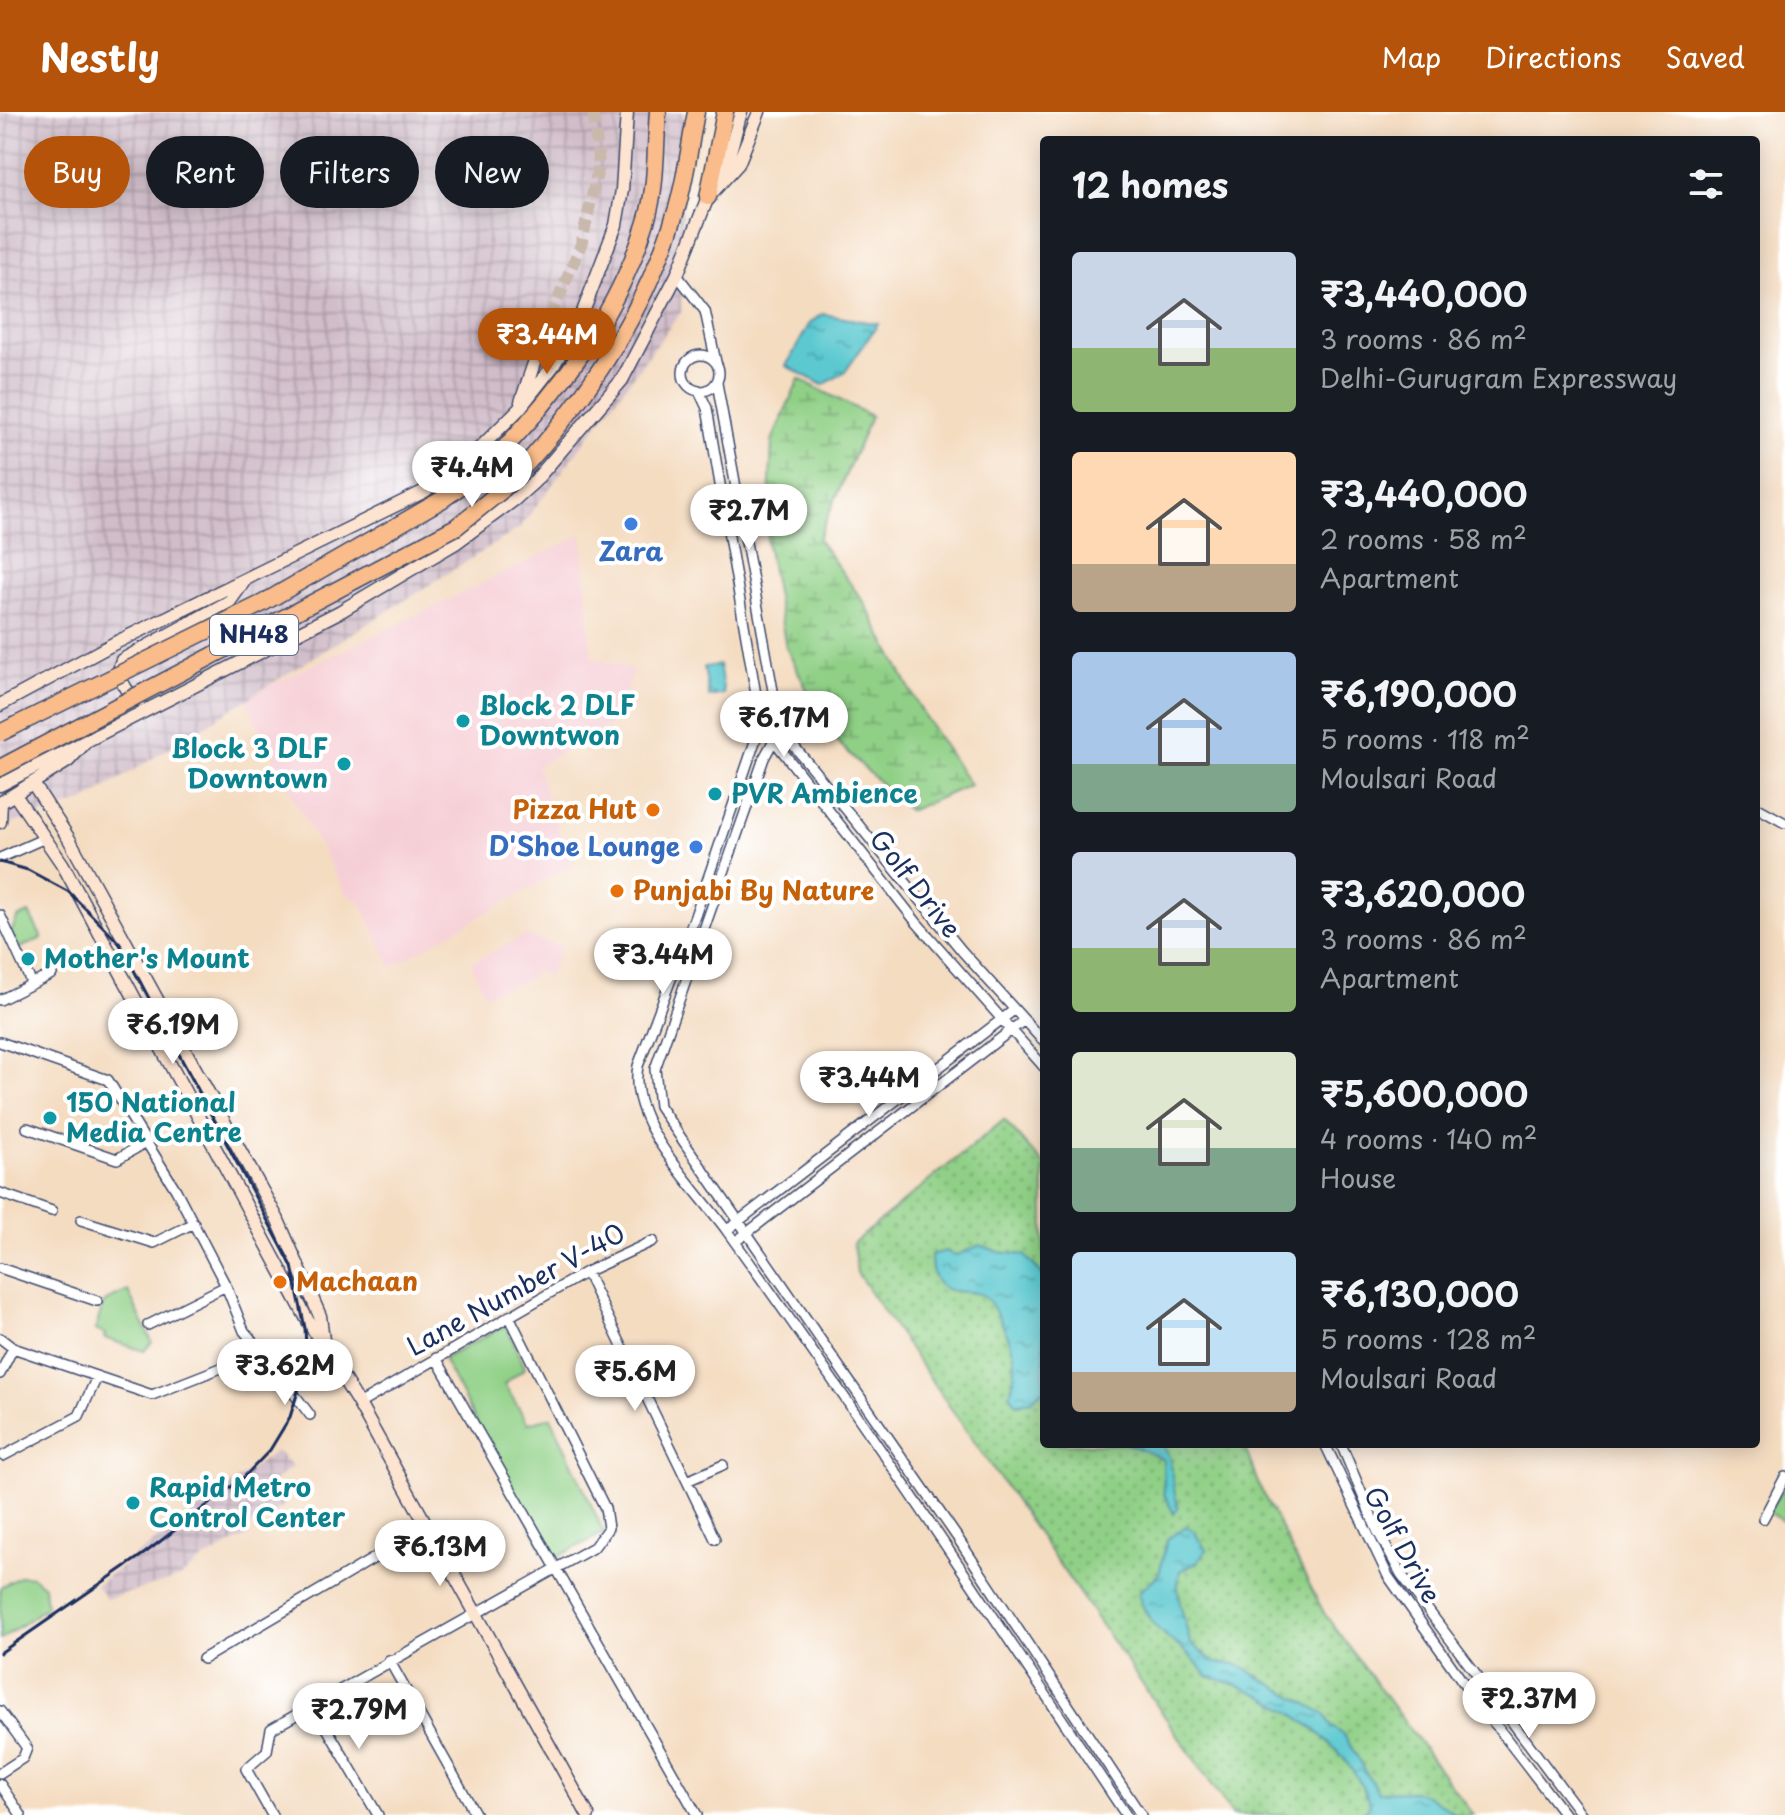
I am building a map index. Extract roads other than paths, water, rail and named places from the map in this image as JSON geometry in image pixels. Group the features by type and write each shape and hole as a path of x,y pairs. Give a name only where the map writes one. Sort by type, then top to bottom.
{"highway":[{"name":"NH48","path":"0,733 263,603 443,499 483,470 555,391 594,334 623,280 647,220 658,112"},
{"name":"NH48","path":"0,768 456,527 501,491 562,423 599,374 627,326 654,271 678,206 696,112"},
{"path":"708,197 725,112"}],"main road":[{"path":"0,705 248,577 425,491 480,448 519,409 553,366 580,320 602,270 616,225 627,112"},
{"path":"0,785 341,611 457,542 534,482 622,380 677,275 708,197 728,159 741,112"},
{"path":"708,197 738,164 759,112"},
{"path":"519,409 544,333"},
{"path":"162,702 142,702 128,692 119,670 122,660 230,601 248,577"},
{"path":"0,822 0,802 34,785 68,761 88,739"},
{"path":"34,785 69,839 277,1218 320,1316 323,1344"},
{"path":"15,795 63,865 323,1344 588,1815"},
{"path":"27,816 31,804 43,799"}],"street":[{"path":"677,275 705,311 720,372 717,383 699,391 685,382 685,365 692,357 702,355 716,362"},
{"name":"Golf Drive","path":"717,383 780,729 1040,1038"},
{"name":"Golf Drive","path":"699,391 710,423 761,724 917,923 1009,1032 1040,1063"},
{"path":"761,724 695,916 637,1071 643,1118 816,1356 1126,1815"},
{"path":"780,729 764,758 654,1079 665,1118 957,1537 1141,1815"},
{"path":"1760,809 1785,823"},
{"path":"0,858 45,838"},
{"path":"917,923 932,913"},
{"path":"0,915 32,984"},
{"path":"0,1000 52,974"},
{"path":"727,1230 1014,1010"},
{"path":"735,1242 1023,1021"},
{"path":"0,1042 108,1080 194,1223 226,1286 244,1331 255,1341 255,1349 249,1357 160,1395 13,1348 0,1338"},
{"path":"27,1128 117,1159 124,1158 147,1142"},
{"path":"0,1193 52,1211"},
{"path":"81,1220 154,1243 194,1223"},
{"name":"Lane Number V-40","path":"359,1404 586,1272 653,1241"},
{"path":"0,1268 97,1301"},
{"path":"586,1272 715,1539"},
{"path":"148,1325 226,1286"},
{"path":"272,1815 247,1773 247,1765 267,1751 271,1729 389,1660 557,1570 604,1538 608,1517 509,1316"},
{"path":"0,1374 13,1348"},
{"path":"816,1356 827,1348"},
{"path":"436,1358 697,1815"},
{"path":"3,1456 79,1416 97,1377"},
{"path":"282,1378 310,1415"},
{"name":"Golf Drive","path":"1327,1448 1388,1576 1465,1685 1565,1815"},
{"name":"Golf Drive","path":"1343,1448 1377,1530 1401,1574 1582,1815"},
{"path":"687,1481 723,1465"},
{"path":"1763,1519 1785,1477"},
{"path":"203,1659 427,1527"},
{"path":"946,1545 957,1537"},
{"path":"389,1660 476,1815"},
{"path":"312,1703 378,1815"},
{"path":"0,1773 26,1753 27,1748 2,1717"},
{"path":"0,1784 21,1815"}],"water":[{"path":"822,314 878,324 845,372 823,385 786,366 810,323"},
{"path":"719,665 724,694 709,697 704,667"},
{"path":"980,1245 999,1252 1024,1255 1040,1272 1040,1393 1032,1400 1017,1404 1010,1394 1015,1373 1012,1346 985,1297 978,1293 952,1291 937,1282 931,1255 946,1251 955,1256"},
{"path":"1136,1448 1165,1448 1167,1451 1179,1507 1174,1514 1164,1494 1163,1460"},
{"path":"1186,1527 1193,1530 1206,1550 1197,1563 1180,1571 1178,1580 1190,1643 1216,1663 1236,1664 1325,1714 1331,1726 1344,1735 1378,1792 1413,1791 1428,1796 1457,1815 1362,1815 1370,1805 1359,1781 1325,1739 1281,1706 1232,1683 1207,1676 1188,1654 1160,1631 1144,1609 1138,1593 1159,1574 1167,1539"}],"tunnel":[{"path":"544,333 582,242 599,164 593,112"}],"railway":[{"path":"0,862 28,870 69,892 120,944 292,1266 306,1347 303,1375 290,1417 270,1450 244,1477 145,1553 0,1653"}],"place":[{"name":"Zara","path":"631,524"},
{"name":"Block 2 DLF Downtwon","path":"463,721"},
{"name":"Block 3 DLF Downtown","path":"344,764"},
{"name":"PVR Ambience","path":"715,794"},
{"name":"Pizza Hut","path":"653,810"},
{"name":"D'Shoe Lounge","path":"696,847"},
{"name":"Punjabi By Nature","path":"617,891"},
{"name":"Mother's Mount","path":"28,959"},
{"name":"150 National Media Centre","path":"50,1118"},
{"name":"Machaan","path":"280,1282"},
{"name":"Rapid Metro Control Center","path":"133,1503"}]}
